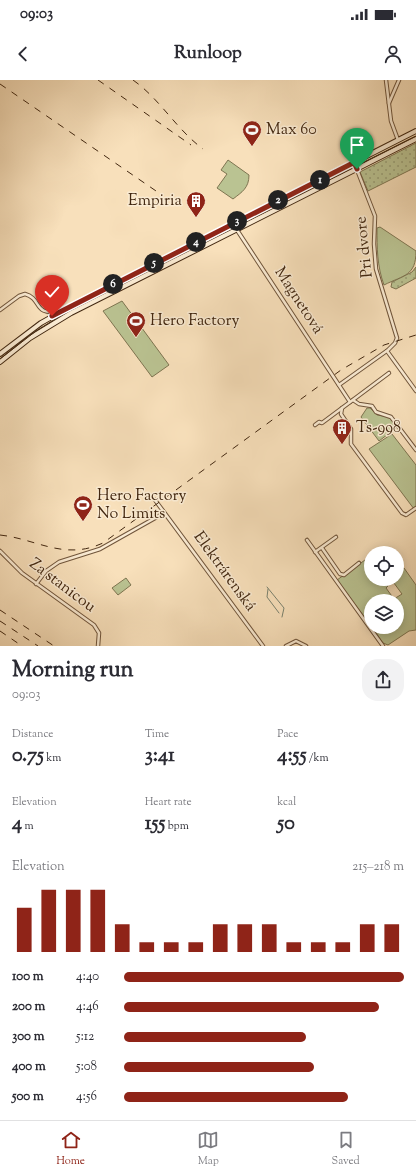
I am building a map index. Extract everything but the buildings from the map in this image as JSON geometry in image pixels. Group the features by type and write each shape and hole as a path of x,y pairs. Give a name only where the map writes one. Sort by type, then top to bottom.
{"main road":[{"path":"0,354 32,329 62,310 416,132"},
{"path":"0,362 40,332 71,313 416,139"}],"street":[{"path":"386,80 390,121 398,140"},
{"path":"388,103 399,80"},
{"name":"Pri dvore","path":"354,162 375,216 374,244 376,269 397,336 395,343 387,351"},
{"name":"Magnetová","path":"237,230 339,386 351,401"},
{"path":"0,310 19,296 26,294 48,313 62,310"},
{"path":"339,386 387,351 416,391"},
{"path":"315,425 320,422 322,423 388,373"},
{"path":"351,401 372,406 376,412 390,416 416,450"},
{"path":"342,408 341,414 351,428 352,444 402,513 406,515 416,508"},
{"name":"Elektrárenská","path":"155,500 263,646"},
{"path":"36,584 46,571 59,562 100,549 164,513"},
{"path":"315,552 336,537"},
{"path":"307,540 383,646"},
{"path":"322,548 340,574 344,575 359,563"},
{"name":"Za stanicou","path":"0,551 19,571 94,625 99,633 98,646"},
{"path":"286,646 296,641 306,646"}],"green space":[{"path":"416,143 416,167 368,191 360,172"},
{"path":"228,160 249,175 248,183 242,192 233,199 217,188 227,174 221,170"},
{"path":"380,227 416,251 414,265 408,274 384,285 377,250 377,228"},
{"path":"416,267 416,278 396,289 391,287 392,282 412,272"},
{"name":"Hero Factory","path":"122,301 169,365 152,377 103,311"},
{"path":"367,408 370,408 377,415 389,417 397,427 379,441 361,417"},
{"path":"392,434 416,465 416,508 414,509 369,449"},
{"path":"364,561 364,586 388,586 386,588 390,594 364,594 364,617 337,580"},
{"path":"404,568 416,585 416,630 409,631 388,645 383,643 377,634 404,634 404,594 402,594 396,586 404,586"},
{"path":"126,578 131,585 118,595 112,588"}],"waterway":[{"path":"267,587 284,608 282,617"},
{"path":"268,589 267,597 279,613"}],"tram line":[{"path":"0,359 36,331 68,311 416,136"}],"railway":[{"path":"98,80 191,145"},
{"path":"133,80 152,96 184,132 203,149"},
{"path":"0,84 159,193"},
{"path":"0,535 63,549 76,550 89,548 103,543 341,370 384,345 416,335"},
{"path":"0,610 54,646"},
{"path":"0,621 38,646"},
{"path":"0,631 22,646"}],"place":[{"name":"Max 60","path":"252,147"},
{"name":"Empiria","path":"196,218"},
{"name":"Hero Factory","path":"136,338"},
{"name":"Ts-998","path":"342,445"},
{"name":"Hero Factory No Limits","path":"83,522"}],"route":[{"path":"52,316 354,162 357,169"}]}
